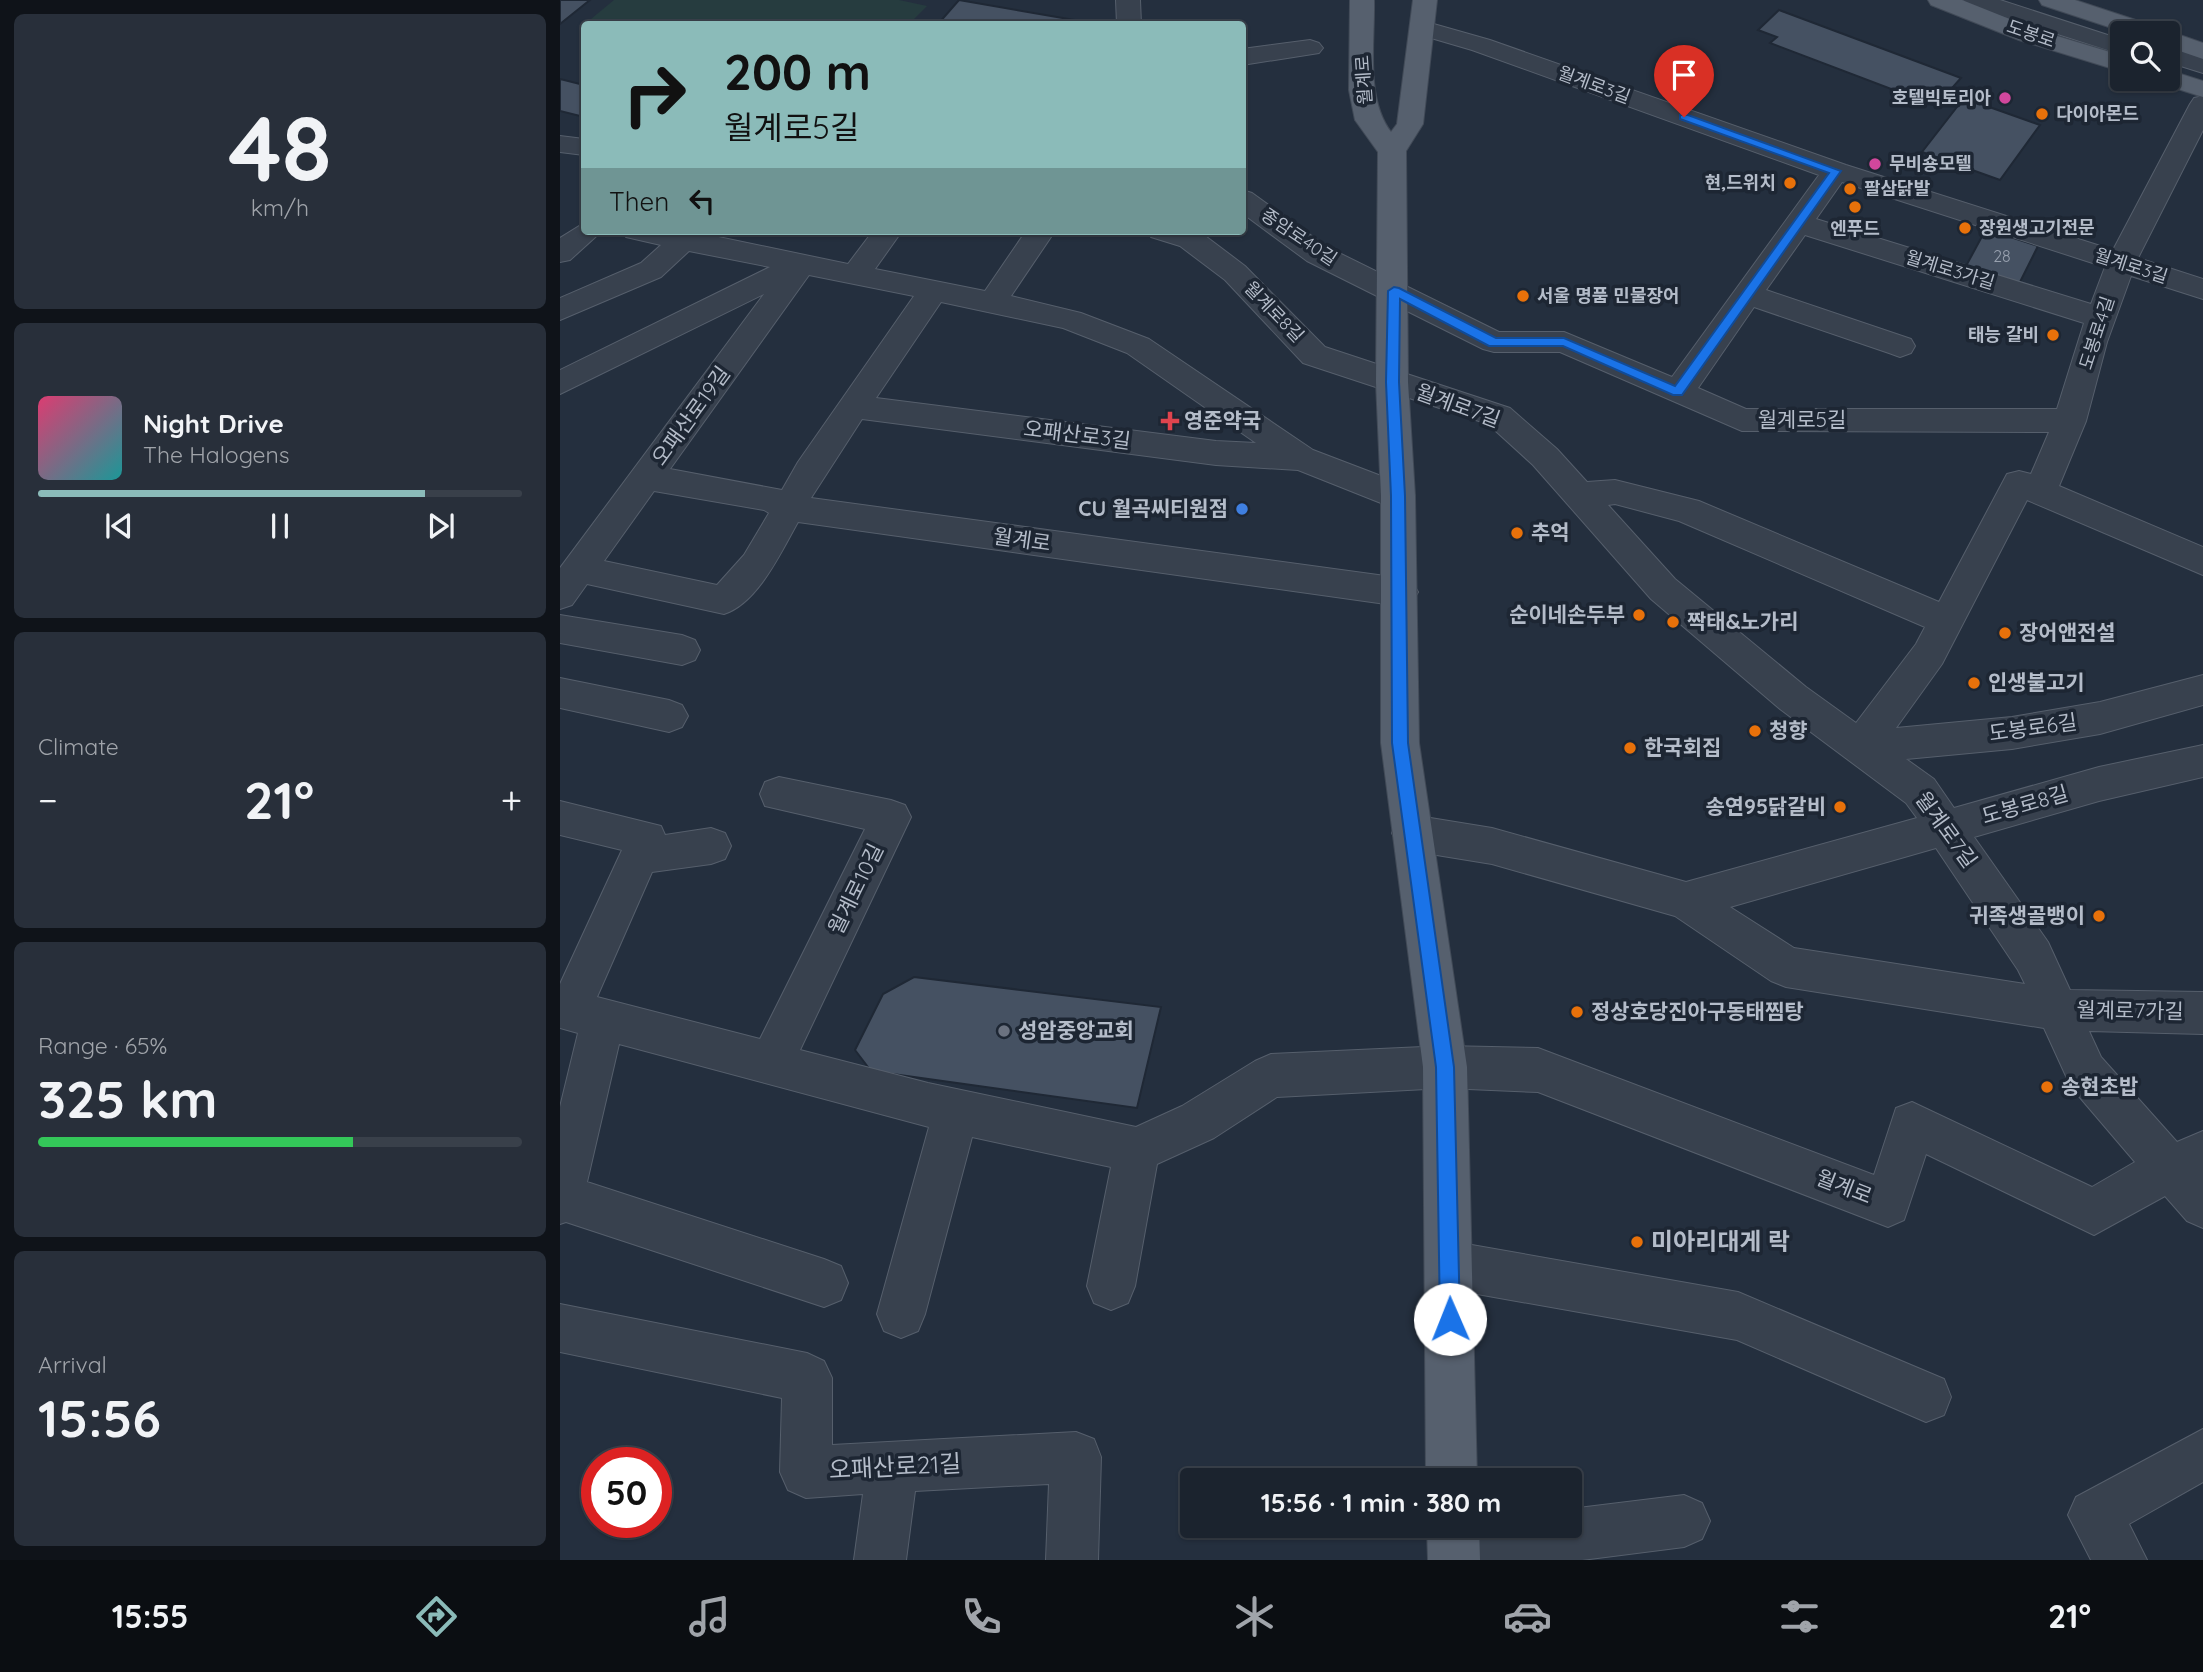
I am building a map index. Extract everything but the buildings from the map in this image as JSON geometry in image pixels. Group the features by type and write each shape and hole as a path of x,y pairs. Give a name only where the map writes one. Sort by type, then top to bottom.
{"main road":[{"name":"월계로","path":"1362,0 1362,90 1368,120 1392,151"},
{"path":"1425,0 1410,124 1392,151 1392,382 1398,496 1400,743 1445,1067 1452,1468"},
{"name":"도봉로","path":"1940,0 2028,35 2110,60"},
{"name":"도봉로","path":"2051,0 2115,21"},
{"path":"2180,43 2203,51"},
{"path":"2180,82 2203,89"}],"street":[{"path":"1128,0 1129,21"},
{"path":"1976,0 2110,44"},
{"path":"2000,0 2110,35"},
{"name":"월계로3길","path":"1423,28 1481,45 1836,171 2203,289"},
{"path":"1246,56 1310,48"},
{"path":"2180,58 2203,65"},
{"path":"2180,66 2203,73"},
{"name":"도봉로4길","path":"2040,492 2070,421 2101,318 2121,263 2203,104"},
{"path":"560,144 581,147"},
{"path":"1678,392 1836,171"},
{"name":"종암로40길","path":"1246,202 1317,254 1394,291"},
{"path":"560,222 581,224"},
{"name":"월계로3가길","path":"1798,223 2101,318"},
{"path":"560,253 582,235"},
{"name":"오패산로3길","path":"660,235 1070,320 1138,346 1301,458 1398,496"},
{"path":"856,274 885,235"},
{"path":"992,302 1038,235"},
{"name":"월계로8길","path":"1183,235 1235,272 1314,355 1392,382"},
{"path":"560,310 651,270 685,239"},
{"path":"560,383 802,263"},
{"name":"오패산로19길","path":"567,582 802,263"},
{"path":"789,508 934,290"},
{"name":"월계로5길","path":"1394,291 1494,342 1564,342 1742,420 2070,421"},
{"path":"1748,294 1900,346"},
{"name":"월계로7길","path":"1392,382 1499,416 1545,457 1663,589 1793,698 1920,791 2033,956 2086,1072 2187,1161 2203,1205"},
{"name":"오패산로3길","path":"854,407 1216,453 1301,458"},
{"name":"월계로","path":"646,477 771,499 789,508 1400,592"},
{"path":"1860,747 1929,654 2020,483 2203,562"},
{"path":"1578,495 1615,492 1687,510 1947,621"},
{"name":"오패산로19길","path":"567,582 724,600 756,565 789,508"},
{"path":"560,629 682,650"},
{"name":"도봉로6길","path":"1860,747 2012,733 2100,718 2203,690"},
{"path":"560,693 669,716"},
{"name":"도봉로8길","path":"1686,901 2099,784 2203,761"},
{"name":"월계로10길","path":"771,1063 891,817 779,794"},
{"path":"560,818 647,838 578,1012 560,1199 824,1283"},
{"path":"1412,833 1492,846 1686,901 1786,967 2058,1010"},
{"path":"640,856 711,846"},
{"name":"월계로7가길","path":"2058,1010 2203,1013"},
{"path":"578,1012 956,1111 1137,1150 1198,1122 1271,1076 1445,1067"},
{"name":"월계로","path":"1445,1067 1538,1070 1888,1203 1912,1124 2094,1212 2187,1161"},
{"path":"901,1314 956,1111"},
{"path":"1111,1286 1137,1150"},
{"path":"1449,1265 1738,1315 1926,1397"},
{"name":"오패산로21길","path":"560,1328 807,1378 806,1472 1076,1457 1072,1560"},
{"path":"2121,1560 2094,1515 2203,1454"},
{"path":"880,1560 893,1466"},
{"path":"1453,1545 1684,1521"}],"green space":[{"path":"614,0 899,0 927,6 912,21 589,21"}],"place":[{"name":"호텔빅토리아","path":"2005,98"},
{"name":"다이아몬드","path":"2042,114"},
{"name":"무비숑모텔","path":"1875,164"},
{"name":"현,드위치","path":"1790,183"},
{"name":"팔삼닭발","path":"1850,189"},
{"name":"엔푸드","path":"1855,207"},
{"name":"장원생고기전문","path":"1965,228"},
{"name":"서울 명품 민물장어","path":"1523,296"},
{"name":"태능 갈비","path":"2053,335"},
{"name":"영준약국","path":"1170,421"},
{"name":"CU 월곡씨티원점","path":"1242,509"},
{"name":"추억","path":"1517,533"},
{"name":"순이네손두부","path":"1639,615"},
{"name":"짝태&노가리","path":"1673,622"},
{"name":"장어앤전설","path":"2005,633"},
{"name":"인생불고기","path":"1974,683"},
{"name":"청향","path":"1755,731"},
{"name":"한국회집","path":"1630,748"},
{"name":"송연95닭갈비","path":"1840,807"},
{"name":"귀족생골뱅이","path":"2099,916"},
{"name":"정상호당진아구동태찜탕","path":"1577,1012"},
{"name":"성암중앙교회","path":"1004,1031"},
{"name":"송현초밥","path":"2047,1087"},
{"name":"미아리대게 락","path":"1637,1242"}],"route":[{"path":"1450,1319 1445,1067 1400,743 1398,496 1392,382 1394,291 1494,342 1564,342 1678,392 1836,171 1684,117"}]}
